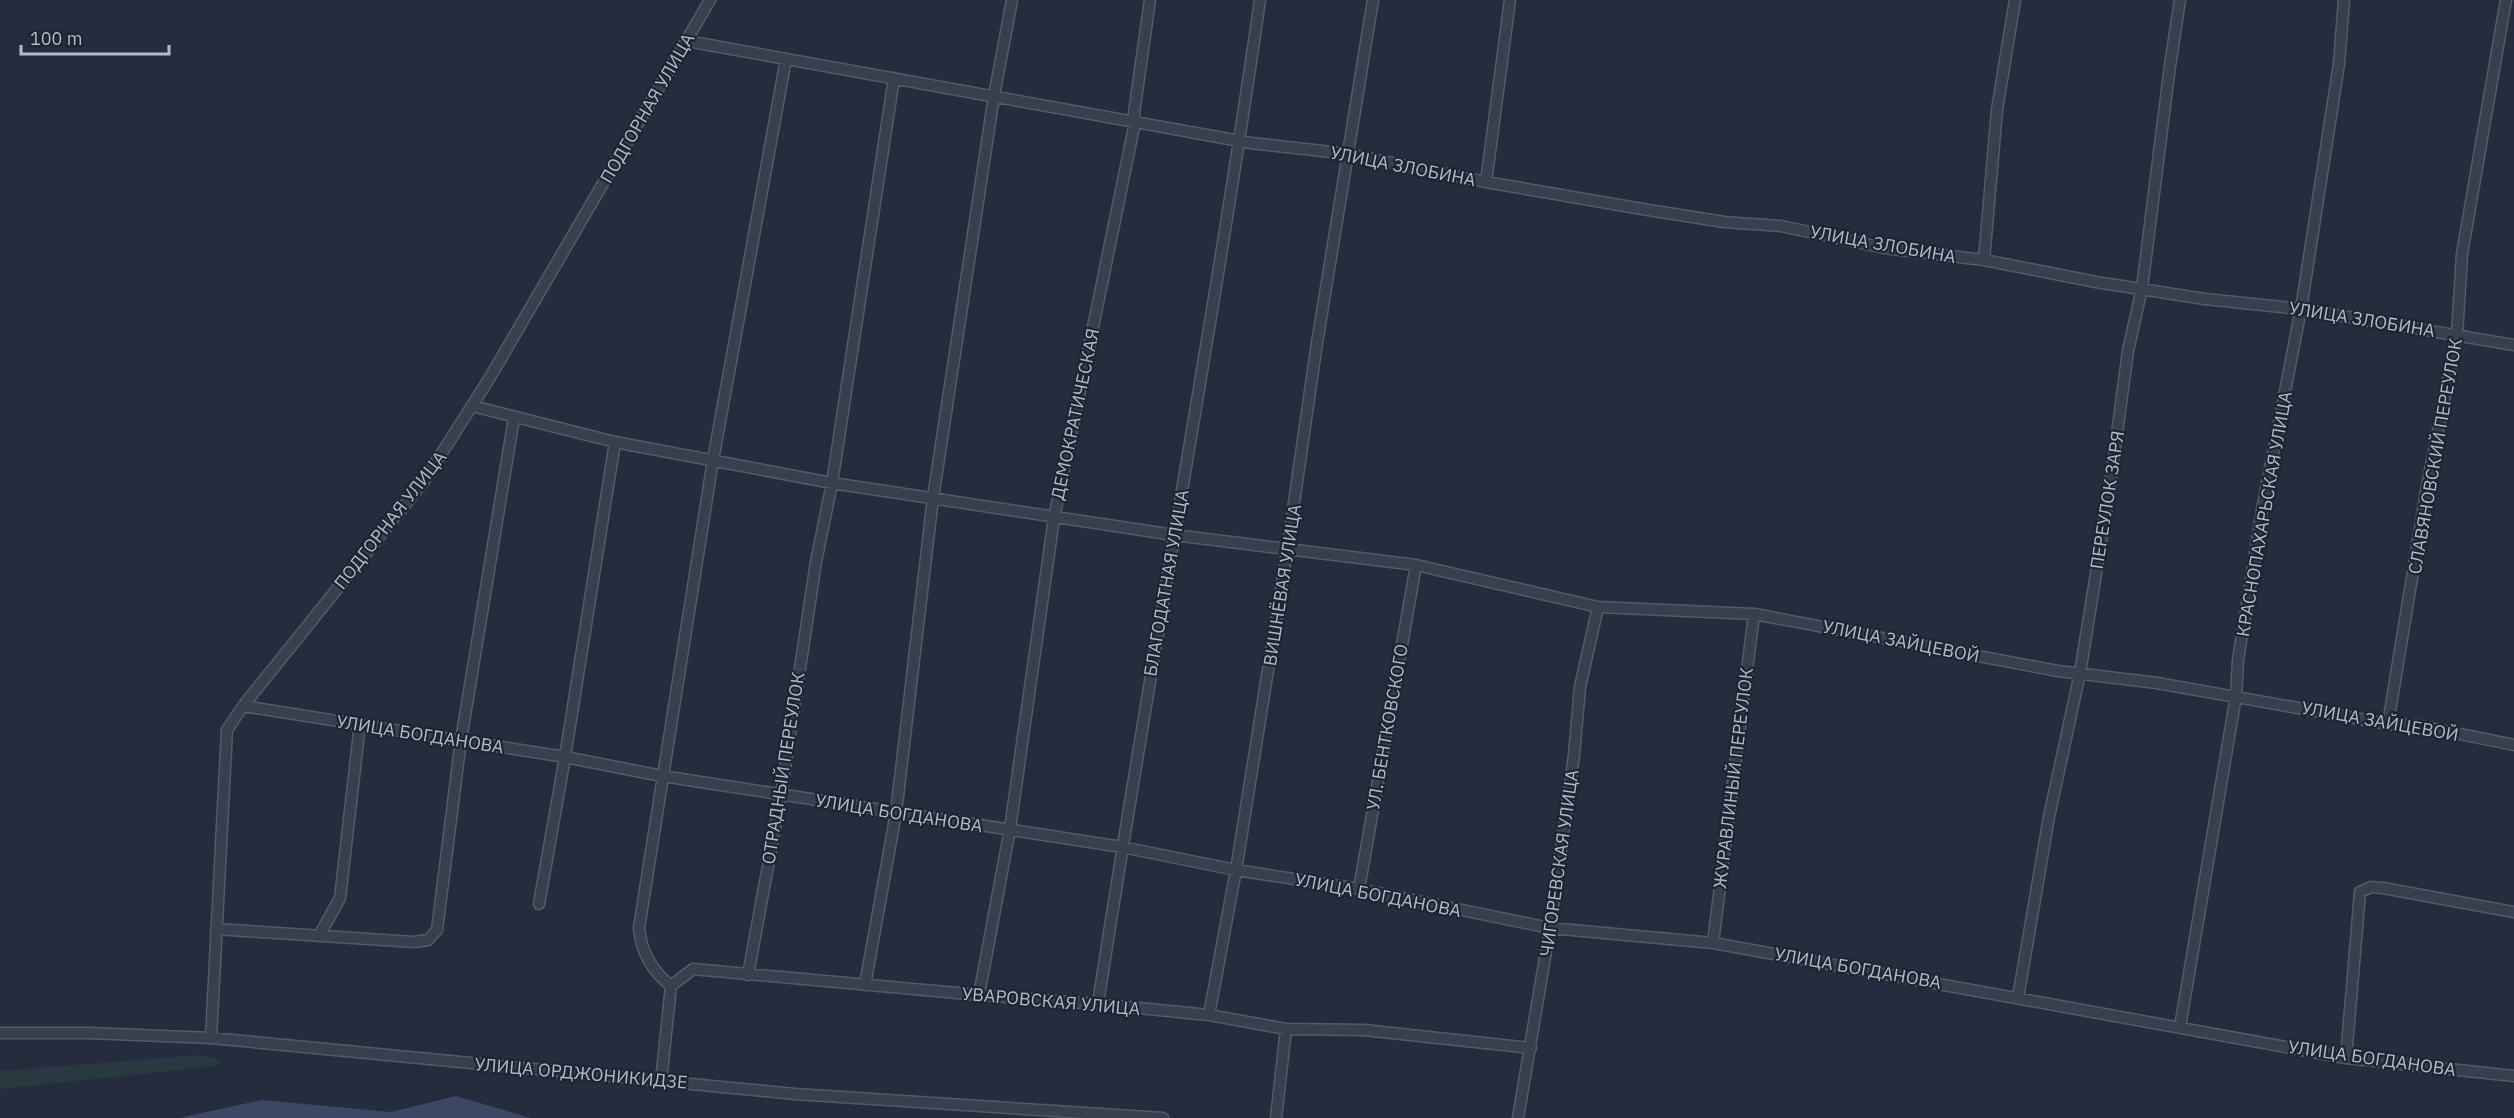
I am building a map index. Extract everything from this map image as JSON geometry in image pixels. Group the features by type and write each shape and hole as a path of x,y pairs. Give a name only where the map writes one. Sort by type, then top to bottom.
{"street":[{"name":"ПОДГОРНАЯ УЛИЦА","path":"211,1038 227,730 243,706 424,481 472,406 710,0"},
{"path":"865,985 896,813 933,498 994,96 1012,0"},
{"name":"ДЕМОКРАТИЧЕСКАЯ","path":"979,995 1010,829 1054,518 1135,122 1134,113 1149,0"},
{"name":"БЛАГОДАТНАЯ УЛИЦА","path":"1098,1004 1236,163 1245,142 1260,0"},
{"name":"ВИШНЁВАЯ УЛИЦА","path":"1209,1015 1236,870 1287,551 1317,343 1350,154 1373,0"},
{"path":"1486,182 1510,0"},
{"path":"1984,260 1996,111 2014,0"},
{"name":"ПЕРЕУЛОК ЗАРЯ","path":"2018,998 2049,817 2080,673 2109,493 2128,351 2142,288 2180,0"},
{"name":"КРАСНОПАХАРЬСКАЯ УЛИЦА","path":"2180,1027 2236,696 2238,660 2262,510 2301,309 2339,64 2344,0"},
{"name":"СЛАВЯНОВСКИЙ ПЕРЕУЛОК","path":"2388,723 2427,486 2457,334 2462,254 2506,0"},
{"name":"УЛИЦА ЗЛОБИНА","path":"687,41 1245,142 1350,154 1486,182 1724,222 1781,226 1884,248 1984,260 2096,282 2205,299 2301,309 2514,345"},
{"path":"661,1081 671,986 649,963 640,945 639,928 713,460 786,59"},
{"name":"ОТРАДНЫЙ ПЕРЕУЛОК","path":"748,975 780,795 816,562 832,483 894,78"},
{"name":"УЛИЦА ЗАЙЦЕВОЙ","path":"472,406 615,442 832,483 1054,518 1287,551 1416,566 1598,607 1754,614 2080,673 2236,696 2388,723 2415,725 2514,745"},
{"path":"216,929 414,942 428,940 437,930 461,740 514,418"},
{"path":"539,904 566,757 615,442"},
{"name":"УЛ. БЕНТКОВСКОГО","path":"1359,889 1416,566"},
{"name":"ЧИГОРЕВСКАЯ УЛИЦА","path":"1518,1118 1550,928 1574,755 1580,687 1598,607"},
{"name":"ЖУРАВЛИНЫЙ ПЕРЕУЛОК","path":"1713,943 1754,614"},
{"name":"УЛИЦА БОГДАНОВА","path":"243,706 566,757 662,776 780,795 1122,847 1236,870 1359,889 1550,928 1713,943 2346,1058 2514,1076"},
{"path":"319,936 340,898 360,724"},
{"path":"2346,1058 2360,892 2371,887 2383,888 2514,912"},
{"name":"УВАРОВСКАЯ УЛИЦА","path":"671,986 693,969 1209,1015 1286,1029 1364,1030 1531,1048"},
{"path":"1276,1118 1286,1029"},
{"name":"УЛИЦА ОРДЖОНИКИДЗЕ","path":"0,1033 89,1032 211,1038 795,1094 1163,1118"}],"shaded area":[{"path":"198,1055 220,1059 218,1066 0,1089 0,1071"}],"water":[{"path":"456,1096 531,1118 179,1118 262,1100 391,1112"}]}
